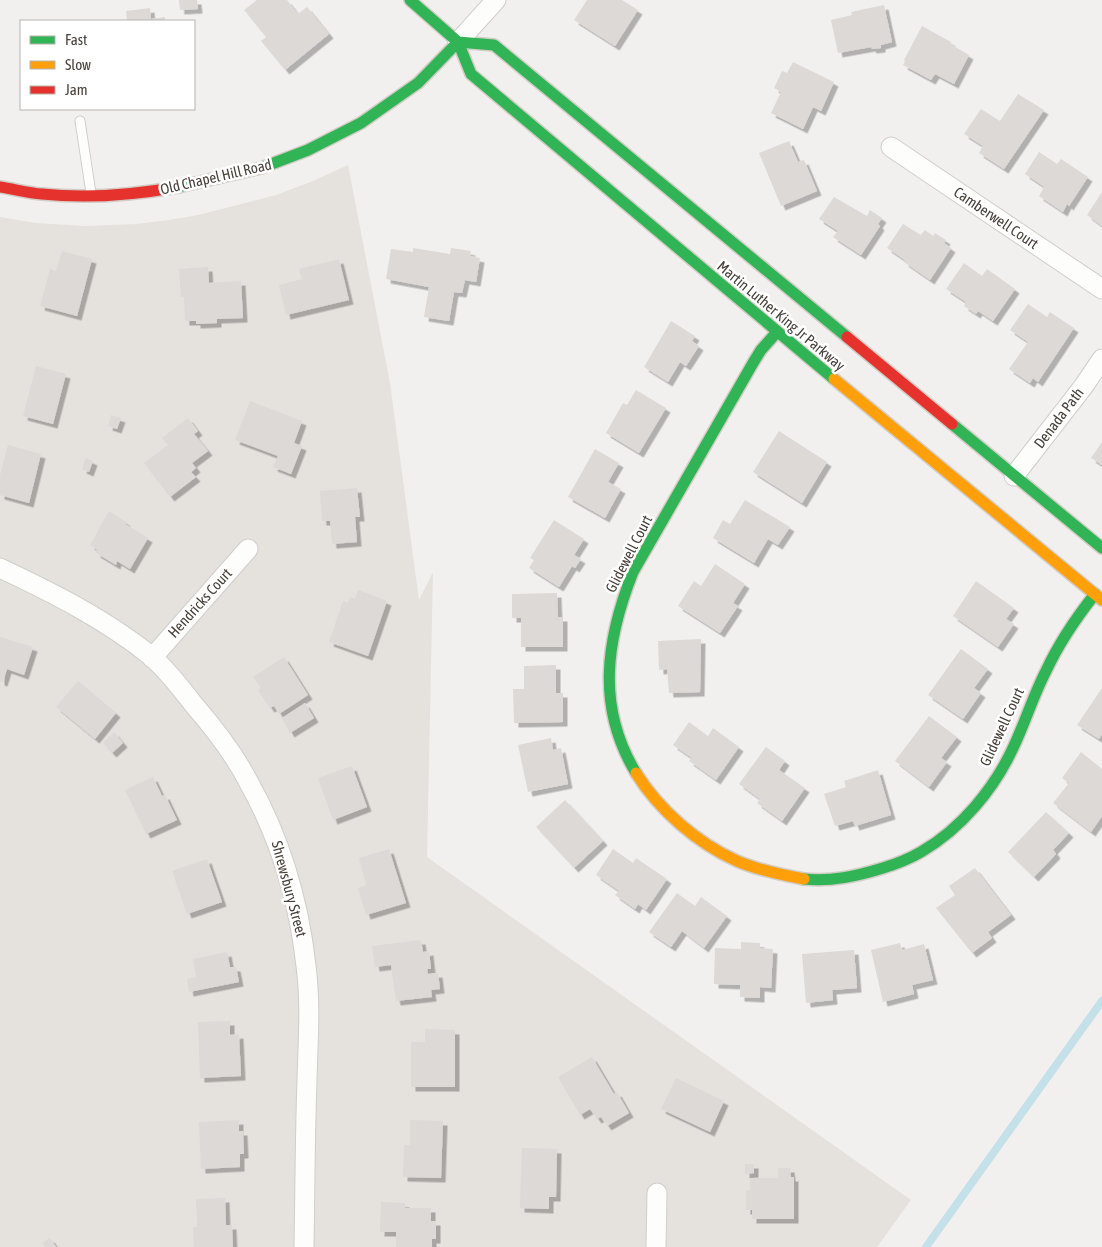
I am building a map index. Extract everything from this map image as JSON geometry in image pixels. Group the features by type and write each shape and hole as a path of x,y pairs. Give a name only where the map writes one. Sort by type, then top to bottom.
{"main road":[{"name":"Martin Luther King Jr Parkway","path":"410,0 458,42 470,74 777,332 1098,597"},
{"name":"Martin Luther King Jr Parkway","path":"458,42 494,45 1102,548"},
{"name":"Old Chapel Hill Road","path":"0,188 42,194 92,196 137,194 178,187 261,168 283,160 362,123 418,83 458,42"},
{"name":"Glidewell Court","path":"777,332 761,350 633,572 619,606 611,638 609,666 610,699 618,729 632,766 665,808 683,825 732,858 759,869 796,878 825,880 863,874 904,862 928,848 955,827 989,788 1019,734 1028,709 1050,662 1073,622 1098,597"}],"street":[{"name":"Old Chapel Hill Road","path":"458,42 496,0"},
{"name":"Camberwell Court","path":"891,147 1102,290"},
{"name":"Denada Path","path":"1014,476 1083,387 1102,359"},
{"name":"Hendricks Court","path":"152,658 248,549"},
{"name":"Shrewsbury Street","path":"0,568 48,590 102,620 152,658 211,725 248,780 273,831 289,878 301,928 306,968 308,1010 304,1247"},
{"path":"656,1247 657,1193"}],"lane":[{"path":"80,121 92,196"}],"shaded area":[{"path":"348,165 390,383 419,600 433,572 427,857 911,1200 877,1247 0,1247 0,217 36,223 86,226 136,224 169,220 198,215 276,195"}],"building":[{"path":"179,0 197,0 198,9 180,10"},
{"path":"257,0 287,0 298,14 307,7 329,34 285,70 261,41 266,37 244,10"},
{"path":"587,0 622,0 638,10 615,46 574,20"},
{"path":"884,5 892,42 881,45 881,48 872,49 871,47 838,53 831,20 852,15 851,12"},
{"path":"150,8 151,19 165,17 165,20 127,20 126,11"},
{"path":"922,26 951,42 950,44 969,55 954,84 935,74 931,80 903,65"},
{"path":"793,62 834,82 821,111 813,107 803,129 771,113 781,92 774,88 782,71 787,73"},
{"path":"1018,94 1044,110 1004,169 979,153 983,146 964,134 981,109 1000,121"},
{"path":"789,141 798,162 804,160 817,191 781,206 759,153"},
{"path":"1039,152 1057,164 1061,159 1088,177 1063,212 1039,196 1043,186 1025,174"},
{"path":"1102,192 1102,226 1087,215"},
{"path":"834,197 867,216 870,210 882,218 878,224 880,226 861,255 833,237 838,231 819,219"},
{"path":"903,224 921,235 925,230 933,236 935,233 946,240 944,243 951,248 930,280 887,248"},
{"path":"413,248 450,254 451,248 471,251 470,256 480,258 476,282 465,280 462,293 454,292 449,321 424,317 429,287 386,279 391,249 413,252"},
{"path":"62,251 92,259 77,316 40,306 50,269 56,271"},
{"path":"339,259 349,300 286,315 279,285 302,279 299,269"},
{"path":"964,263 982,276 987,269 1015,289 993,321 978,311 976,314 964,306 966,302 946,289"},
{"path":"208,267 209,283 241,281 243,318 217,319 217,323 196,324 196,321 185,321 184,297 181,297 179,269"},
{"path":"1028,304 1047,317 1050,312 1074,328 1038,382 1033,378 1030,383 1009,369 1028,342 1010,330"},
{"path":"671,321 695,336 692,341 699,346 686,366 680,362 668,382 644,367"},
{"path":"36,366 66,374 53,424 23,416"},
{"path":"636,390 666,408 639,453 606,433 623,403 627,405"},
{"path":"250,401 302,421 294,443 302,446 291,474 273,467 278,456 235,440"},
{"path":"111,415 121,418 117,429 108,426"},
{"path":"188,418 198,431 194,434 208,451 192,463 196,468 191,472 196,477 170,497 144,463 168,445 162,438"},
{"path":"779,431 827,462 802,503 753,472"},
{"path":"1102,442 1102,465 1091,458"},
{"path":"8,445 41,454 29,503 0,495 0,475"},
{"path":"595,449 619,463 608,482 621,489 605,518 568,497"},
{"path":"86,458 93,461 89,472 82,469"},
{"path":"357,488 360,517 355,517 357,542 332,544 330,521 322,521 320,491"},
{"path":"745,500 790,527 778,545 768,539 754,563 713,538 723,520 730,524"},
{"path":"109,511 126,522 125,524 148,538 130,569 117,561 116,565 96,553 97,550 90,545"},
{"path":"554,520 584,539 574,555 581,559 575,568 572,566 559,587 529,568 534,560 530,558"},
{"path":"715,564 745,584 733,603 738,606 720,633 678,606 694,581 701,586"},
{"path":"976,581 1014,608 1006,619 1014,624 998,647 953,616"},
{"path":"358,590 387,601 368,656 329,642 343,601 348,603 350,597 355,599"},
{"path":"557,593 558,617 563,617 563,647 521,647 521,618 512,618 512,594"},
{"path":"0,637 33,647 24,675 7,669 3,682 0,681"},
{"path":"701,639 700,692 669,693 667,669 659,670 658,641"},
{"path":"961,649 988,669 974,688 981,693 963,719 928,695"},
{"path":"284,657 308,695 279,714 274,706 270,708 258,690 261,688 253,677"},
{"path":"556,665 556,693 563,693 563,722 514,723 513,689 524,689 524,666"},
{"path":"78,681 116,713 95,739 56,707"},
{"path":"1102,688 1102,734 1099,739 1077,725"},
{"path":"305,703 314,718 290,733 282,718"},
{"path":"929,716 957,737 941,758 947,762 929,787 895,761"},
{"path":"689,722 708,736 713,728 739,747 716,780 689,761 692,758 673,745"},
{"path":"114,732 123,743 112,753 103,743"},
{"path":"551,738 553,750 561,748 568,784 528,792 518,745"},
{"path":"766,747 785,761 779,770 805,788 782,821 757,803 760,799 739,784"},
{"path":"1081,752 1102,769 1102,816 1091,832 1053,803 1069,783 1062,778"},
{"path":"352,766 367,807 333,820 318,778"},
{"path":"878,770 891,815 855,826 853,821 835,826 824,794 846,787 844,781"},
{"path":"153,777 162,796 165,795 177,820 146,834 125,790"},
{"path":"565,800 603,841 574,868 536,827"},
{"path":"1046,812 1069,833 1053,850 1056,854 1034,877 1008,852"},
{"path":"389,849 406,903 366,915 358,888 366,885 359,858"},
{"path":"613,849 633,863 636,858 667,879 646,910 638,904 635,909 615,895 619,891 596,875"},
{"path":"207,859 222,902 187,914 172,871"},
{"path":"975,868 1011,915 988,932 992,938 972,953 936,908 955,895 949,886"},
{"path":"677,893 695,906 701,897 727,916 704,948 682,931 671,947 649,932"},
{"path":"421,940 423,952 429,951 431,969 427,969 428,974 438,973 440,989 431,990 432,997 396,1001 391,965 375,967 372,946"},
{"path":"741,942 760,943 760,948 773,949 771,988 760,987 760,998 740,997 740,985 714,984 715,948 741,949"},
{"path":"900,943 902,950 924,944 933,980 912,985 914,994 883,1002 871,950"},
{"path":"854,950 857,988 832,990 833,1000 806,1003 802,954"},
{"path":"227,952 230,967 236,967 239,982 189,992 187,979 196,977 193,959"},
{"path":"230,1021 230,1035 239,1034 241,1076 200,1078 198,1022"},
{"path":"425,1029 455,1030 455,1087 411,1087 411,1042 425,1042"},
{"path":"592,1057 614,1094 617,1092 629,1113 607,1126 601,1117 597,1119 590,1109 580,1115 558,1077"},
{"path":"676,1078 724,1101 710,1132 661,1109"},
{"path":"239,1120 239,1131 243,1131 244,1154 240,1154 240,1167 201,1169 199,1122"},
{"path":"410,1120 443,1121 441,1178 403,1177 404,1145 410,1145"},
{"path":"522,1148 557,1149 556,1197 549,1197 549,1209 520,1208"},
{"path":"745,1164 754,1164 754,1173 745,1174"},
{"path":"778,1168 790,1168 791,1177 794,1177 794,1219 752,1219 752,1210 746,1210 746,1191 750,1190 750,1178 778,1178"},
{"path":"225,1198 226,1225 232,1225 233,1247 194,1247 193,1227 197,1227 196,1199"},
{"path":"381,1202 405,1203 405,1208 431,1208 431,1221 436,1221 436,1239 432,1239 432,1247 396,1247 396,1232 380,1232"},
{"path":"50,1238 56,1247 45,1247 42,1243"}],"waterway":[{"path":"926,1247 1102,1001"}],"traffic: fast":[{"path":"410,0 458,42 471,74 834,379"},
{"path":"178,187 261,168 308,150 361,123 418,83 458,42"},
{"path":"458,42 494,45 847,337"},
{"path":"636,773 623,748 610,698 609,673 612,648 616,623 624,597 633,572 753,363 761,350 777,332"},
{"path":"952,424 1102,548"},
{"path":"804,879 844,878 898,863 936,843 963,820 986,793 1005,763 1056,651 1095,594"}],"traffic: slow":[{"path":"834,379 1102,600"},
{"path":"636,773 656,800 680,824 722,854 770,872 804,879"}],"traffic: jam":[{"path":"0,187 37,193 76,196 127,194 178,187"},
{"path":"847,337 952,424"}]}
